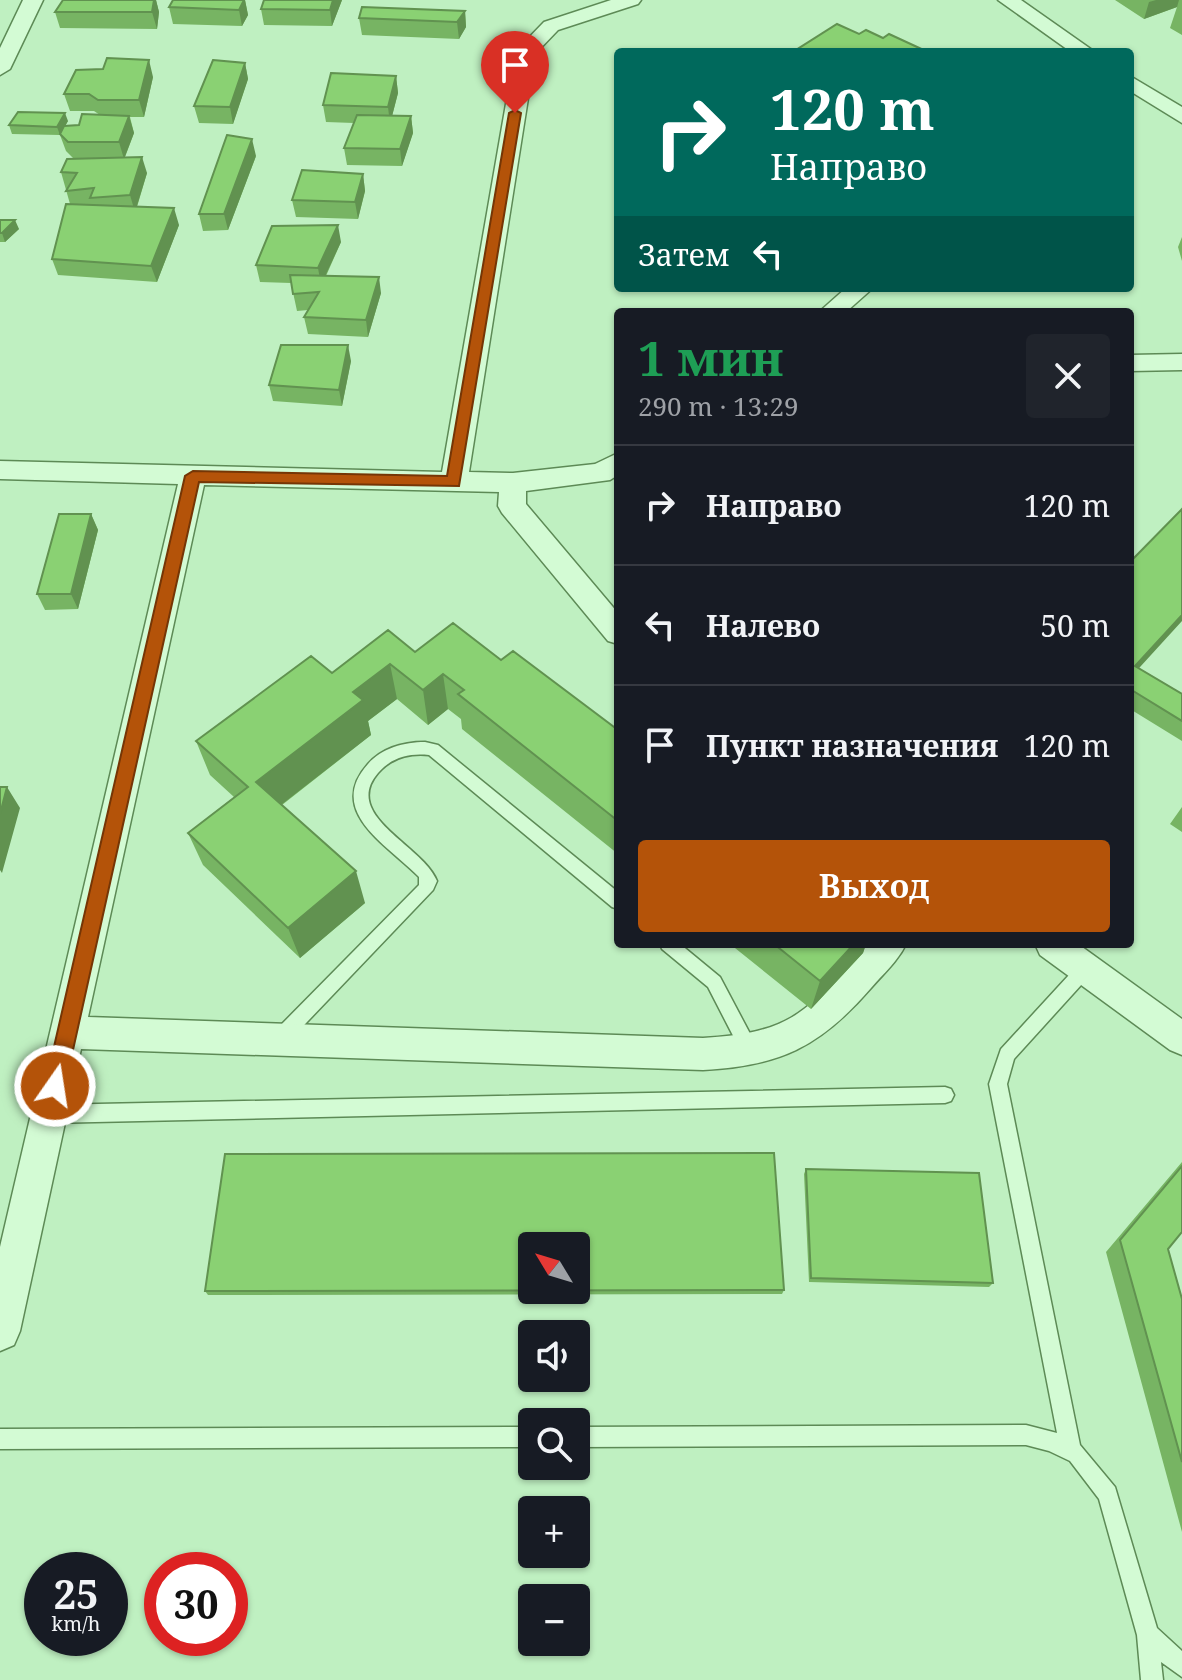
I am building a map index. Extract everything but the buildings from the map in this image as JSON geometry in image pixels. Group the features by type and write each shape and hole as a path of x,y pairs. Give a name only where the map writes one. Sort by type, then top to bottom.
{"street":[{"path":"0,69 33,0"},
{"path":"454,482 525,52 551,26 631,0"},
{"path":"1008,0 1079,48"},
{"path":"1134,85 1182,117"},
{"path":"836,308 856,292"},
{"path":"1134,363 1182,362"},
{"path":"0,470 513,483 601,473 614,465"},
{"path":"0,1331 193,476"},
{"path":"513,483 512,506 614,628"},
{"path":"67,1032 751,1053 794,1039 816,1023 885,948"},
{"path":"1058,948 1182,1039"}],"lane":[{"path":"279,1040 425,890 429,881 426,873 373,824 358,800 357,787 365,775 388,755 402,749 433,749 614,899"},
{"path":"673,948 714,982 751,1053"},
{"path":"1071,1451 998,1084 1001,1068 1015,1043 1086,968"},
{"path":"49,1114 945,1095"},
{"path":"590,1437 1026,1435 1052,1441 1071,1451 1108,1494 1148,1635 1152,1680"},
{"path":"0,1439 518,1437"},
{"path":"1148,1635 1182,1666"}],"route":[{"path":"55,1086 193,476 454,482 515,113"}]}
